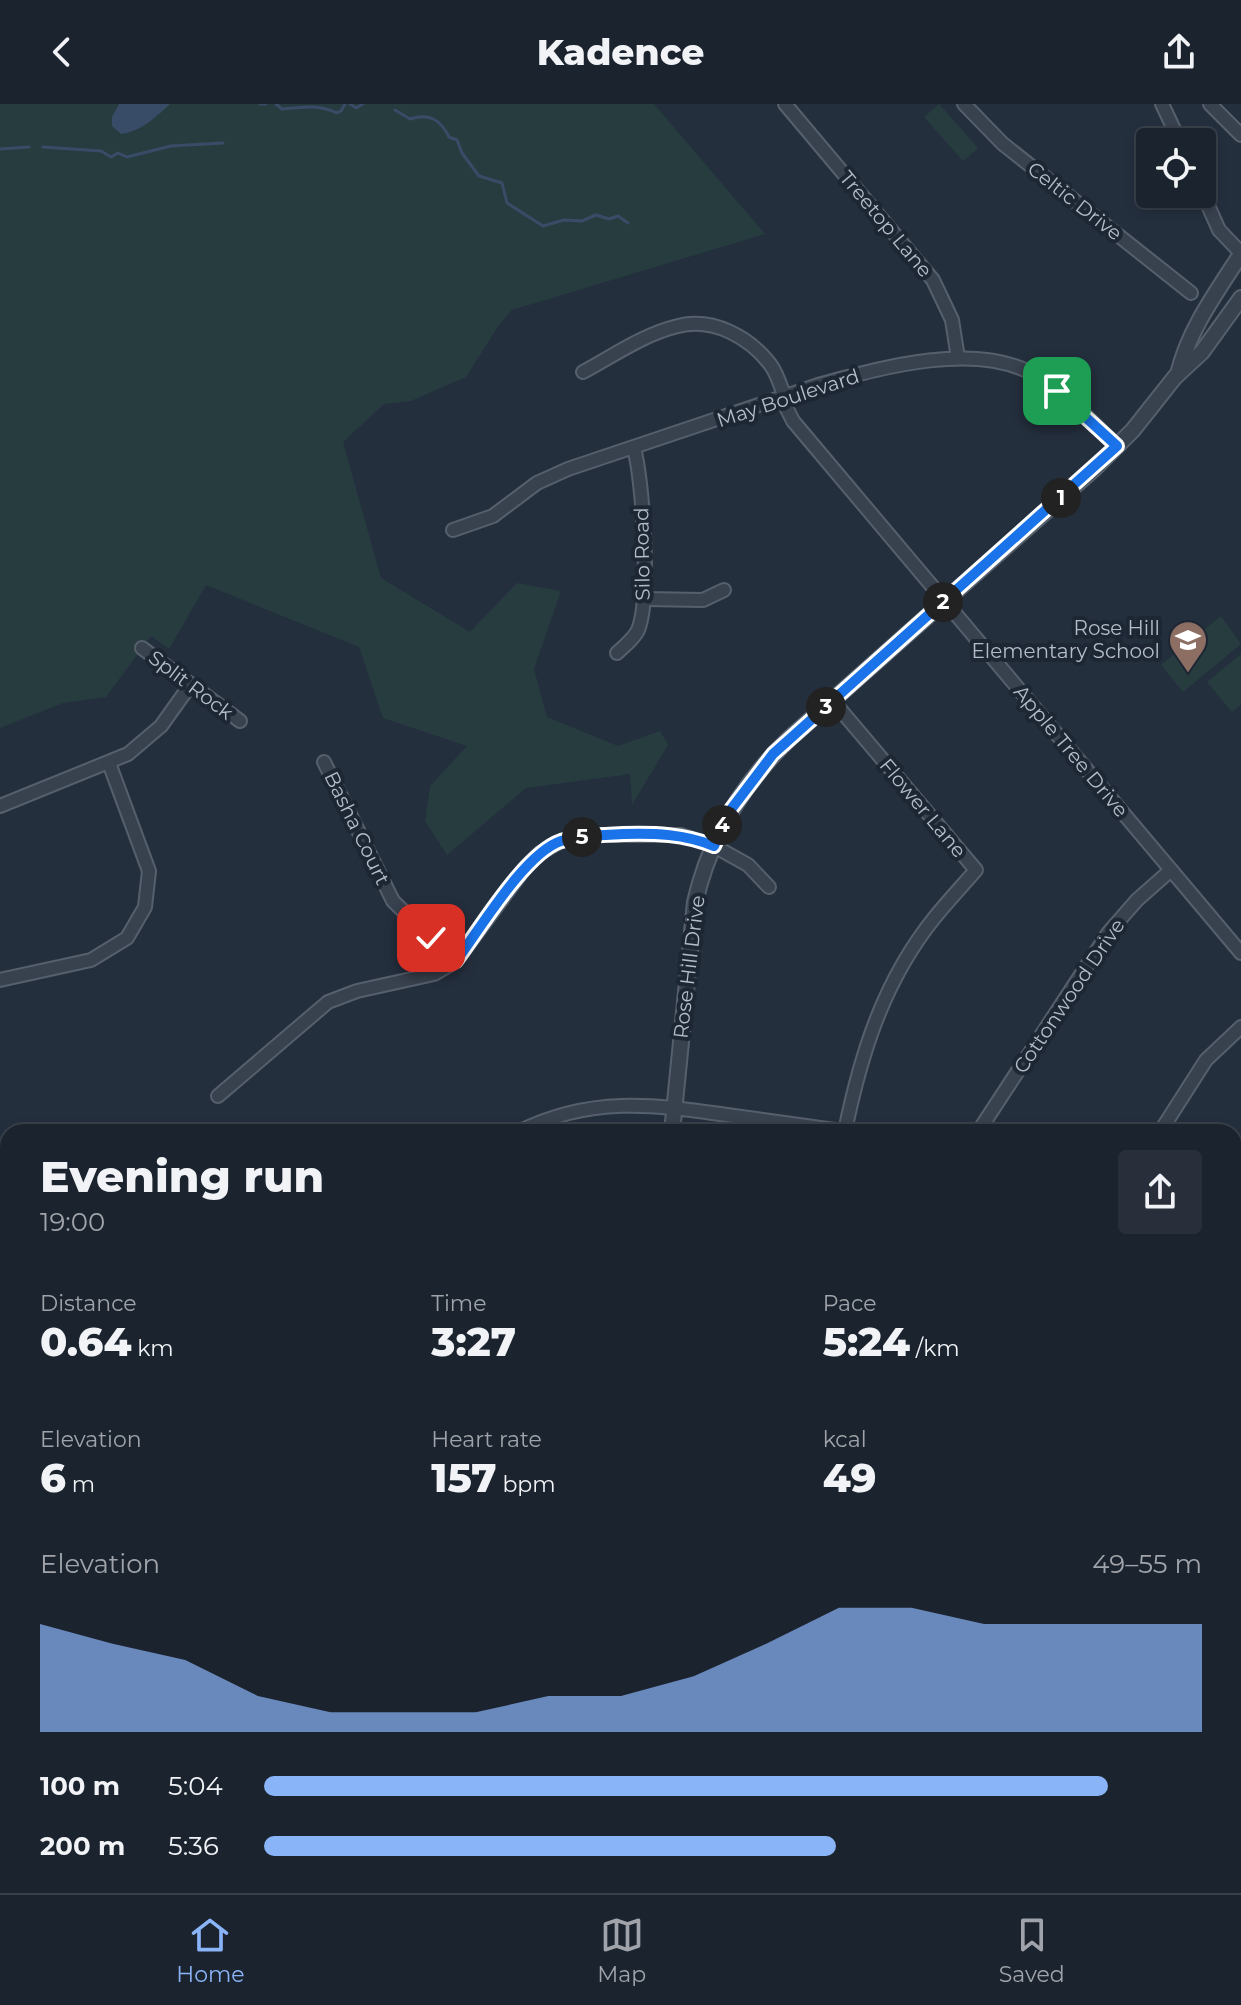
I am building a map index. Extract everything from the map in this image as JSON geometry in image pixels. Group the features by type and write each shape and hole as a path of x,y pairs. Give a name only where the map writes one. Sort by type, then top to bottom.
{"street":[{"name":"Treetop Lane","path":"785,104 933,280 952,320 958,358"},
{"name":"Celtic Drive","path":"964,104 1003,144 1191,293"},
{"path":"1162,104 1173,128"},
{"path":"1210,104 1241,135"},
{"path":"1209,208 1219,230 1241,254"},
{"name":"Rose Hill Drive","path":"1178,374 1184,347 1241,254"},
{"name":"Rose Hill Drive","path":"673,1124 691,922 699,882 729,812 759,769 790,738 1117,446 1178,374 1202,352 1241,298"},
{"name":"Apple Tree Drive","path":"583,372 653,334 680,325 707,325 728,330 750,343 772,365 793,421 1241,953"},
{"name":"May Boulevard","path":"453,530 493,516 551,476 856,375 958,358 994,359 1034,374 1117,446"},
{"name":"Silo Road","path":"617,653 636,634 645,599 640,473 634,448"},
{"path":"645,599 703,600 724,590"},
{"name":"Split Rock","path":"142,648 240,721"},
{"path":"0,806 128,754 148,739 191,684"},
{"name":"Flower Lane","path":"833,701 976,870 935,917 890,988 863,1051 849,1124"},
{"name":"Basha Court","path":"324,762 393,901 449,951 456,961"},
{"path":"0,980 91,960 127,938 145,907 149,871 109,763"},
{"path":"218,1096 328,1002 357,991 434,974 456,961 525,868 540,853 559,842 588,835 681,835 714,846 748,865 769,887"},
{"name":"Cottonwood Drive","path":"983,1124 1109,932 1137,900 1171,870"},
{"path":"1165,1124 1206,1060 1241,1027"},
{"path":"538,1124 593,1107 653,1105 790,1124"}],"green space":[{"path":"0,104 654,104 765,234 512,310 466,377 411,401 384,404 343,442 381,578 470,632 517,583 561,591 534,669 547,717 618,746 660,731 668,745 632,805 630,774 526,788 447,855 425,821 430,786 467,746 383,718 359,647 206,585 169,649 151,636 106,697 63,703 0,728"},
{"path":"939,104 978,148 963,161 924,117"},
{"path":"1221,616 1241,644 1183,692 1161,665"},
{"path":"1241,654 1241,705 1232,712 1207,682"}],"water":[{"path":"119,104 170,104 141,127 121,134 112,126 112,117"}],"waterway":[{"path":"260,104 266,104"},
{"path":"276,104 282,109 317,107 337,113 345,104"},
{"path":"350,104 356,108 363,104"},
{"path":"395,110 410,119 428,117 438,122 449,137 457,140 462,153 479,176 502,183 507,203 543,226 564,220 582,221 596,215 609,219 618,216 628,223"},
{"path":"43,147 101,151 111,157 118,153 127,157 171,146 223,143"},
{"path":"0,149 29,147"}],"place":[{"name":"Rose Hill Elementary School","path":"1188,674"}],"route":[{"path":"431,938 449,951 456,961 525,868 540,853 559,842 588,835 681,835 714,846 723,823 741,793 773,754 1117,446 1057,391"}]}
